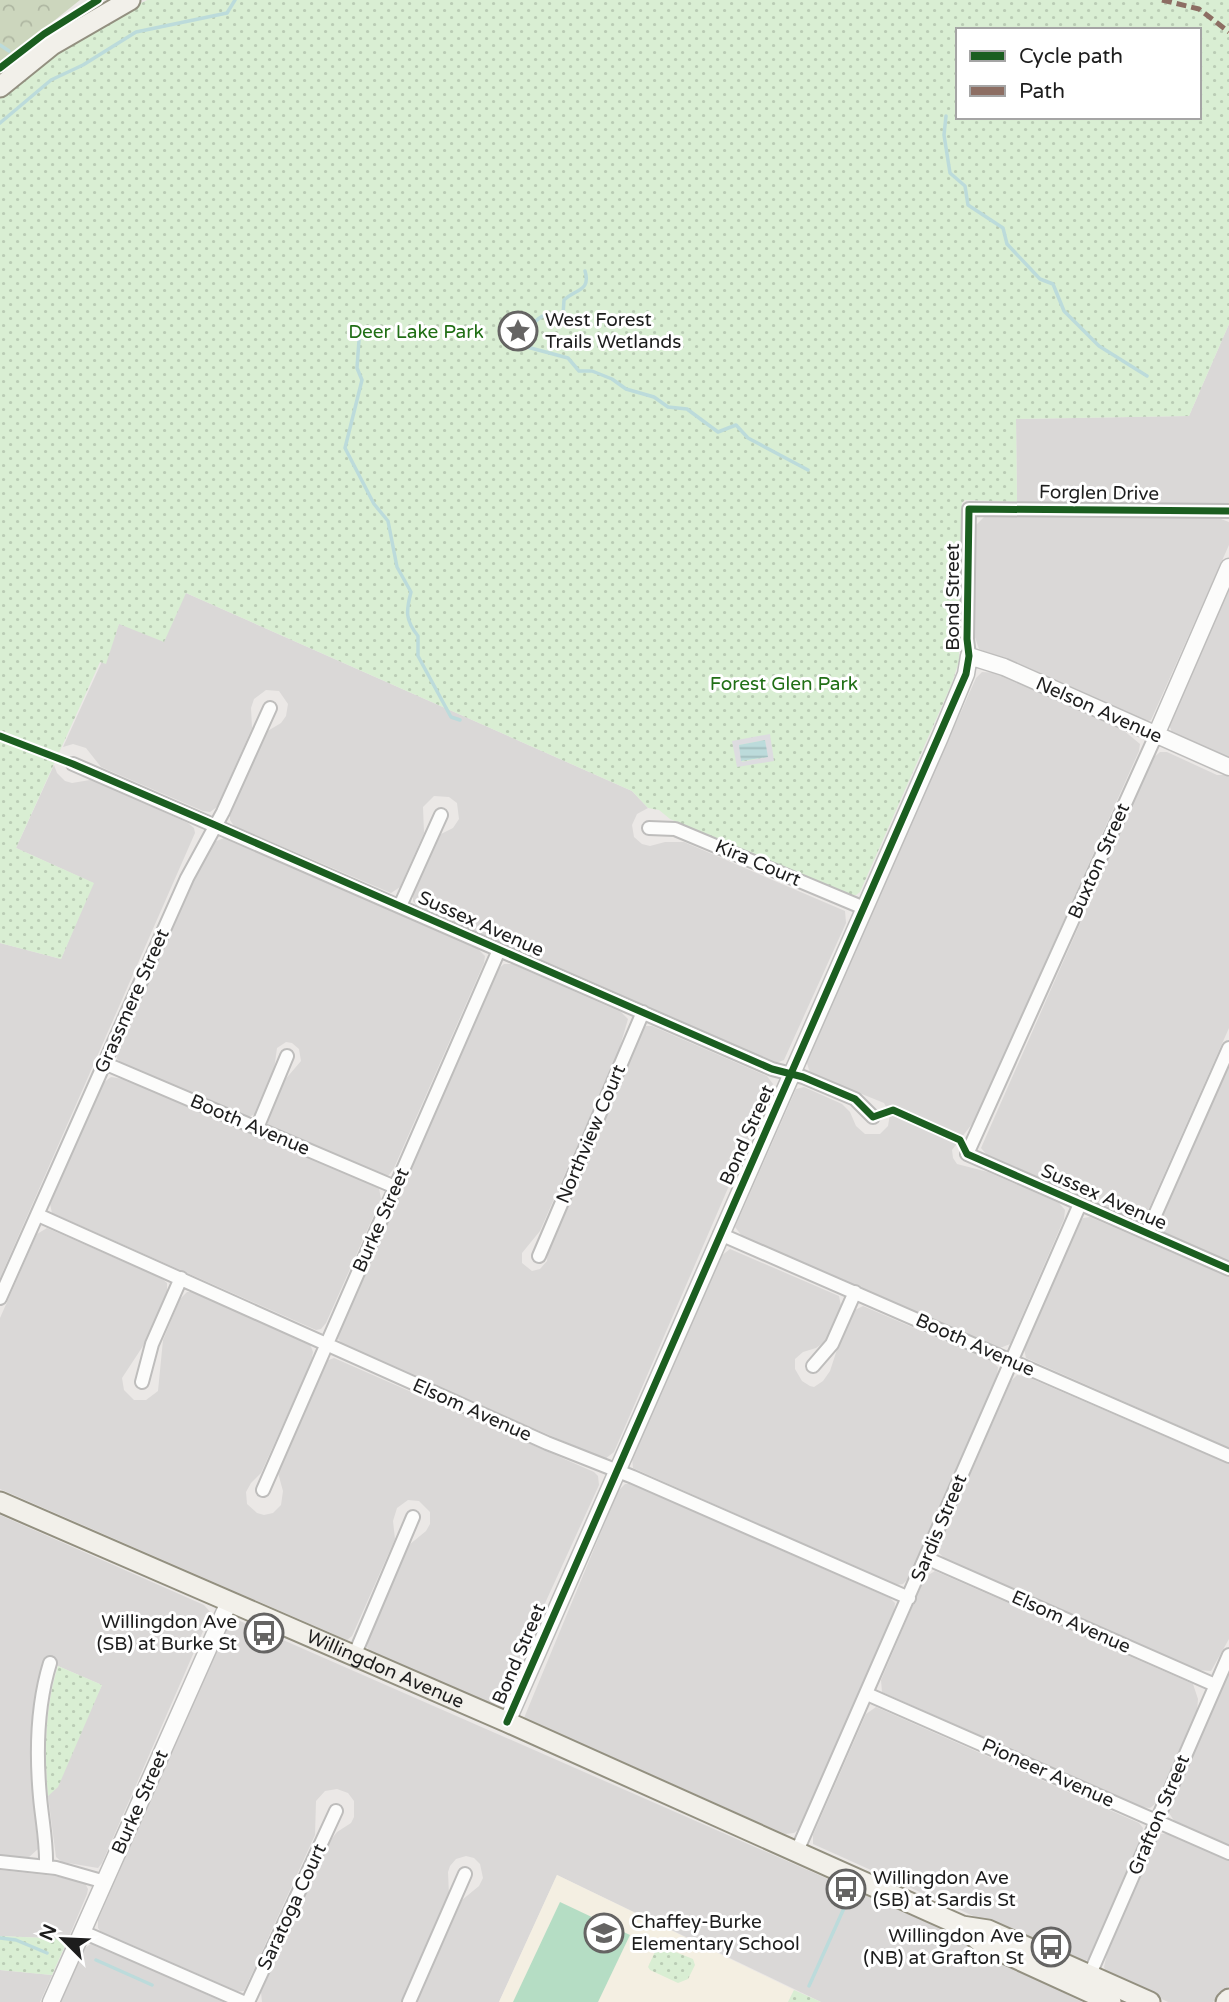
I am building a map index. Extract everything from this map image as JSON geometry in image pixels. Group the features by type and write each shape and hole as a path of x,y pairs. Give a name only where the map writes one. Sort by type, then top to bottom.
{"main road":[{"path":"0,87 52,44 130,0"},
{"name":"Willingdon Avenue","path":"0,1502 507,1722 962,1926 988,1930 1150,2002"},
{"name":"Willingdon Avenue","path":"962,1926 980,1942 1111,2002"}],"street":[{"name":"Forglen Drive","path":"969,509 1229,511"},
{"name":"Bond Street","path":"507,1722 966,674 969,656 969,509"},
{"name":"Buxton Street","path":"967,1154 1229,567"},
{"name":"Nelson Avenue","path":"969,656 1003,667 1229,767"},
{"name":"Grassmere Street","path":"0,1296 187,878 270,708"},
{"name":"Sussex Avenue","path":"73,764 779,1072 791,1074 855,1099 873,1117"},
{"path":"400,906 442,815"},
{"name":"Kira Court","path":"649,828 675,829 864,908"},
{"name":"Burke Street","path":"263,1490 499,950"},
{"name":"Northview Court","path":"539,1256 643,1012"},
{"path":"1147,1233 1229,1048"},
{"path":"257,1128 287,1056"},
{"name":"Booth Avenue","path":"104,1063 395,1187"},
{"name":"Sussex Avenue","path":"967,1154 1229,1269"},
{"name":"Sardis Street","path":"797,1851 1080,1204"},
{"name":"Elsom Avenue","path":"38,1215 547,1443 909,1598"},
{"name":"Booth Avenue","path":"720,1234 1229,1456"},
{"path":"142,1382 152,1344 181,1278"},
{"path":"813,1366 832,1344 855,1292"},
{"path":"354,1656 413,1517"},
{"name":"Elsom Avenue","path":"926,1558 1215,1685"},
{"name":"Burke Street","path":"51,2002 229,1602"},
{"name":"Grafton Street","path":"1090,1975 1229,1655"},
{"path":"46,1867 47,1850 38,1770 41,1713 50,1662"},
{"name":"Pioneer Avenue","path":"867,1694 1229,1853"},
{"name":"Saratoga Court","path":"246,2002 336,1811"},
{"path":"0,1862 73,1871 105,1882"},
{"path":"409,2002 465,1874"},
{"path":"83,1931 246,2002"}],"shaded area":[{"path":"1229,324 1229,504 1017,502 1016,419 1189,416"},
{"path":"987,514 1199,517 1229,522 1229,545 1151,720 1143,723 979,649 973,632 974,527"},
{"path":"1229,583 1229,759 1172,733 1169,724"},
{"path":"186,593 632,791 648,808 637,814 632,825 634,837 642,844 650,846 665,842 684,842 845,911 846,923 784,1060 776,1063 417,906 413,895 439,835 453,828 459,819 457,803 449,797 434,796 423,807 424,833 400,887 391,893 234,826 230,815 266,732 281,723 286,716 288,704 279,691 266,690 254,699 251,708 252,728 217,807 210,812 101,767 86,748 73,744 63,747 119,624"},
{"path":"982,672 1000,673 1116,724 1140,744 975,1120 952,1150 957,1164 988,1172 1059,1203 1065,1210 1064,1219 1010,1344 1000,1348 742,1236 735,1227 796,1089 804,1087 842,1104 850,1112 856,1126 865,1134 880,1134 888,1126 890,1114 884,1103 810,1073 806,1060 976,678"},
{"path":"770,734 774,761 737,767 732,741","holes":["765,740 767,757 742,762 739,745"]},
{"path":"1160,752 1167,752 1217,775 1229,775 1229,1028 1146,1215 1137,1219 987,1155 981,1148 1153,758"},
{"path":"54,765 65,781 97,782 188,823 195,833 0,1278 0,943 61,959 93,883 16,848"},
{"path":"224,838 478,949 485,956 389,1175 382,1177 268,1126 267,1118 283,1082 301,1061 299,1049 292,1043 286,1042 277,1048 273,1077 257,1113 249,1117 124,1065 117,1059 117,1050 190,885 214,842"},
{"path":"504,964 512,964 621,1012 628,1019 619,1050 540,1231 522,1253 522,1263 532,1271 540,1269 547,1261 548,1245 638,1034 646,1026 652,1026 767,1076 773,1084 614,1452 605,1459 345,1347 338,1339 497,970"},
{"path":"1229,1065 1229,1262 1165,1233 1159,1224"},
{"path":"111,1077 130,1080 379,1188 381,1199 321,1329 316,1330 52,1213 50,1204 103,1083"},
{"path":"1090,1217 1229,1277 1229,1448 1026,1358 1024,1349 1078,1225 1083,1218"},
{"path":"47,1228 167,1283 167,1292 143,1346 122,1378 124,1390 134,1400 146,1400 158,1391 163,1340 180,1299 187,1292 194,1292 310,1344 313,1352 311,1363 261,1473 246,1492 247,1504 257,1513 273,1513 281,1505 283,1491 278,1473 320,1371 326,1361 334,1358 598,1476 599,1485 499,1704 493,1704 370,1652 367,1647 368,1639 409,1545 426,1531 430,1524 430,1512 419,1501 408,1500 397,1508 393,1521 395,1539 352,1636 347,1640 0,1489 0,1318 37,1234"},
{"path":"730,1249 839,1296 841,1306 826,1341 795,1359 795,1369 802,1381 810,1386 814,1387 823,1381 830,1371 845,1325 855,1310 863,1306 991,1361 998,1367 997,1375 909,1578 903,1584 896,1585 633,1468 632,1458 721,1256"},
{"path":"1017,1375 1025,1376 1229,1464 1229,1639 1211,1671 1198,1670 945,1559 939,1553 939,1545 1011,1381"},
{"path":"625,1484 631,1484 890,1598 895,1603 894,1612 799,1829 794,1833 785,1834 524,1718 618,1491"},
{"path":"0,1515 204,1605 211,1613 98,1868 62,1862 56,1857 48,1796 102,1685 44,1660 32,1740 32,1789 38,1849 28,1858 0,1855"},
{"path":"935,1571 1193,1684 1198,1699 1197,1711 1155,1804 1150,1808 1141,1807 882,1692 881,1680 925,1577"},
{"path":"233,1621 240,1621 926,1922 1082,2002 821,2002 557,1875 499,2002 417,2002 462,1900 479,1886 483,1878 480,1864 474,1858 466,1856 456,1859 450,1866 449,1895 401,2002 262,2002 261,1992 330,1841 337,1832 351,1823 354,1817 354,1801 348,1793 337,1789 325,1791 316,1801 315,1835 244,1991 235,1992 101,1932 98,1920 228,1626"},
{"path":"1229,1666 1229,1847 1175,1822 1167,1810"},
{"path":"876,1707 1139,1823 1143,1828 1140,1843 1090,1958 1078,1963 813,1844 813,1835 866,1714"},
{"path":"1169,1833 1229,1858 1229,1986 1213,2002 1168,2002 1106,1973 1104,1967 1109,1945 1154,1840 1161,1834"},
{"path":"0,1870 54,1876 85,1883 87,1894 68,1939 0,1936"},
{"name":"Chaffey-Burke Elementary School","path":"557,1875 794,1990 788,2002 499,2002"},
{"path":"92,1943 223,2002 61,2002 85,1948"},
{"path":"0,1970 52,1975 40,2002 0,2002"}],"green space":[{"path":"0,0 80,0 0,64"},
{"name":"Deer Lake Park","path":"147,0 1229,0 1229,324 1189,416 1016,419 1017,502 965,500 962,503 959,661 952,683 860,892 856,895 847,895 670,819 659,810 648,808 632,791 186,593 164,642 119,624 106,664 100,662 16,848 94,883 61,959 0,943 0,99 33,69 88,32"},
{"path":"58,1666 102,1685 58,1787 48,1796 47,1730 50,1697"},
{"path":"560,1902 630,1935 598,2002 513,2002"},
{"path":"0,1936 68,1939 52,1975 0,1970"},
{"path":"658,1945 693,1959 695,1965 688,1979 678,1983 650,1970 648,1967"},
{"path":"794,1990 821,2002 788,2002"}],"water":[{"path":"765,740 768,757 741,761 739,745"}],"waterway":[{"path":"0,123 51,80 83,65 136,32 227,13 235,0"},
{"path":"0,45 9,51"},
{"path":"946,116 944,135 950,173 965,186 968,205 1003,228 1007,244 1040,279 1053,284 1064,311 1099,346 1147,376"},
{"path":"585,271 586,282 581,289 564,300 563,315 548,314 538,319 527,334 524,343 527,347 568,358 579,371 592,371 612,379 626,389 654,397 668,407 687,409 718,432 736,425 748,438 808,470"},
{"path":"360,326 357,368 362,380 345,448 374,504 388,521 397,567 411,592 408,615 418,636 418,656 451,717 460,720"},
{"path":"809,1986 849,1897"},
{"path":"0,1938 16,1940 47,1953"},
{"path":"96,1960 152,1985"}],"marked path":[{"path":"1162,0 1199,9 1229,32"}],"cycle path":[{"path":"0,68 44,34 98,0"},
{"path":"507,1722 966,674 969,656 969,509 1229,511"},
{"path":"0,736 215,825 772,1069 803,1077 855,1099 873,1117 893,1110 960,1140 967,1154 1229,1269"}],"place":[{"name":"West Forest Trails Wetlands","path":"518,331"},
{"name":"Willingdon Ave (SB) at Burke St","path":"264,1633"},
{"name":"Willingdon Ave (SB) at Sardis St","path":"846,1889"},
{"name":"Chaffey-Burke Elementary School","path":"604,1933"},
{"name":"Willingdon Ave (NB) at Grafton St","path":"1051,1947"}],"park label":[{"name":"Forest Glen Park","path":"784,684"}]}
